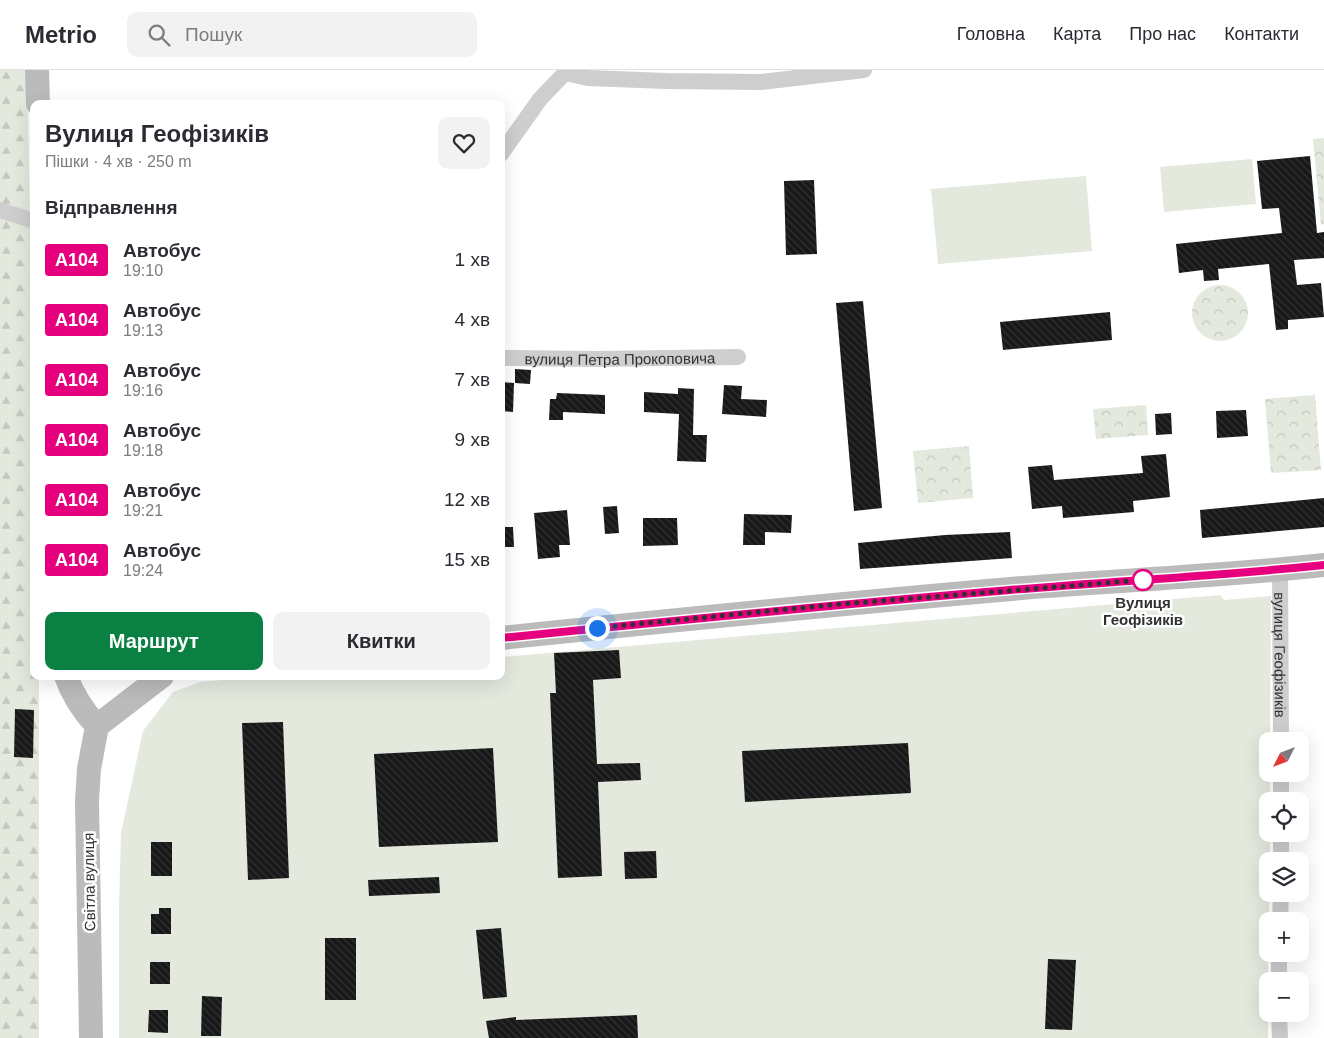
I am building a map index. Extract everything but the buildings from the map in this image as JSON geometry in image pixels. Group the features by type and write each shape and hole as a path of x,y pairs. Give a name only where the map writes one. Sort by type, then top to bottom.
{"main road":[{"path":"37,70 38,100"},
{"path":"505,638 839,604 1324,565"},
{"path":"67,680 73,695 86,715 97,726 157,680"},
{"name":"Світла вулиця","path":"91,1038 87,801 89,770 97,726"}],"street":[{"path":"505,148 540,99 565,72 588,78 761,82 864,70"},
{"path":"0,210 30,220"},
{"name":"вулиця Петра Прокоповича","path":"505,358 738,357"},
{"name":"вулиця Геофізиків","path":"1280,570 1281,732"},
{"path":"1279,1022 1280,1038"}],"green space":[{"path":"0,70 27,70 30,220 30,680 39,680 39,1038 0,1038"},
{"path":"1324,138 1324,224 1321,225 1313,139"},
{"path":"1252,159 1256,204 1164,212 1160,167"},
{"path":"1086,176 1092,251 938,264 931,189"},
{"path":"1214,285 1226,285 1236,289 1244,297 1248,313 1244,329 1236,337 1226,341 1214,341 1204,337 1196,329 1192,319 1192,307 1196,297 1204,289"},
{"path":"1315,395 1321,470 1271,473 1265,399"},
{"path":"1146,405 1148,435 1096,439 1093,409"},
{"path":"969,446 973,498 918,503 913,451"},
{"path":"1220,595 1224,600 1271,596 1270,732 1259,732 1259,782 1270,782 1270,792 1259,792 1259,842 1270,842 1270,852 1259,852 1259,902 1269,902 1269,912 1259,912 1259,962 1268,962 1268,972 1259,972 1259,1022 1268,1022 1268,1038 119,1038 121,833 143,731 173,692 200,682 224,680 505,680 505,657"}],"bus line":[{"name":"А104","path":"505,638 830,605 1324,565"}],"place":[{"name":"Вулиця Геофізиків","path":"1143,580"}],"route":[{"path":"597,628 1023,588 1143,580"}]}
